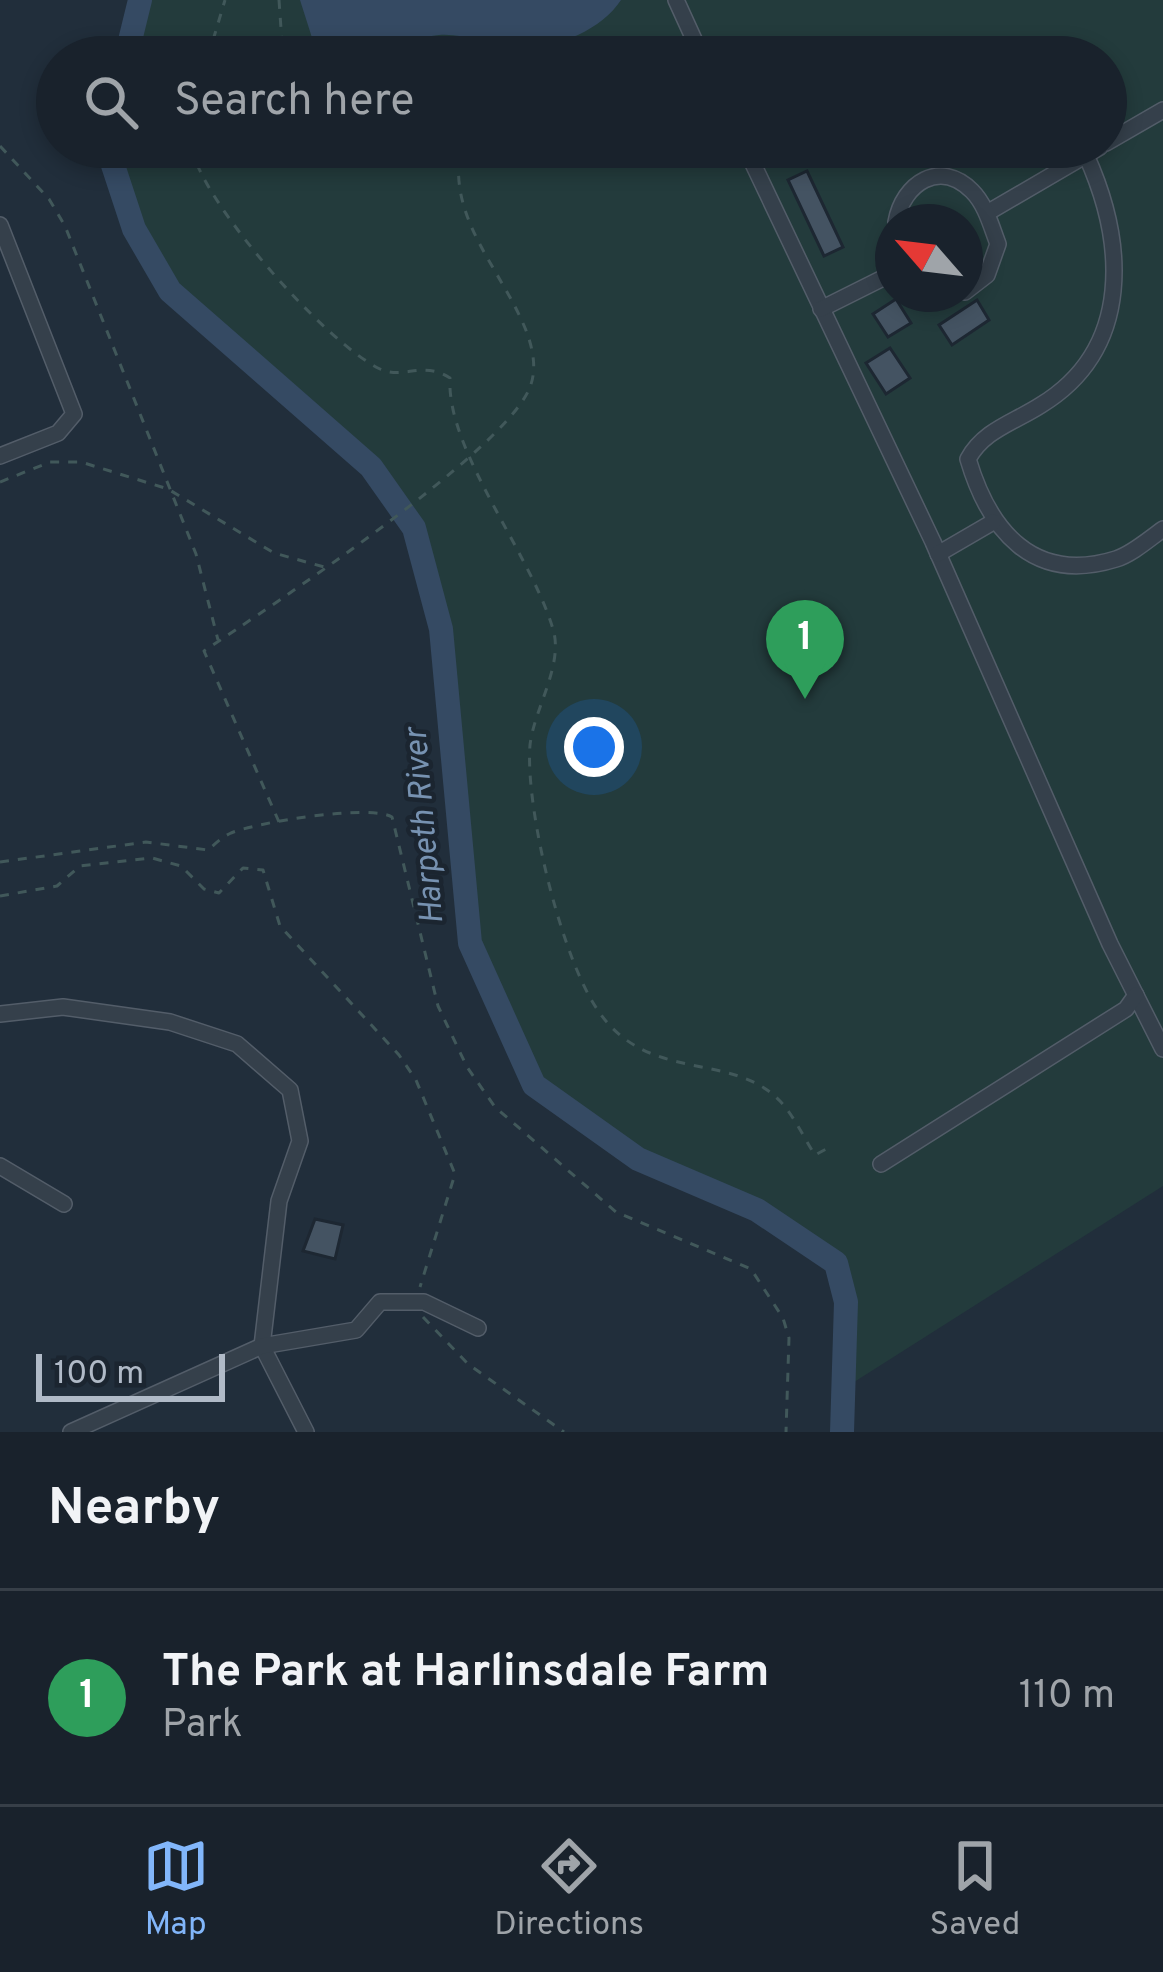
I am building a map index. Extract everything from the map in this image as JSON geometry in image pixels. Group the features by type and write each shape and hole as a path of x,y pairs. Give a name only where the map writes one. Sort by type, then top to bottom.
{"street":[{"path":"676,0 692,36"},
{"path":"1127,131 1163,110"},
{"path":"755,168 938,554 1163,1049"},
{"path":"987,212 1063,168"},
{"path":"1101,168 1117,259 1111,307 1090,358 1046,403 979,439 968,459 982,508 1012,543 1048,561 1119,559 1163,529"},
{"path":"902,204 905,196 935,174 953,177 971,189 981,204"},
{"path":"983,206 996,254 983,278"},
{"path":"0,225 74,414 58,433 0,456"},
{"path":"821,309 875,282"},
{"path":"938,554 993,522"},
{"path":"881,1163 1016,1083 1126,1009 1136,995"},
{"path":"0,1014 63,1006 170,1022 237,1044 290,1090 300,1141 279,1201 262,1346 306,1432"},
{"path":"0,1166 64,1204"},
{"path":"70,1432 262,1346 356,1330 380,1303 415,1300 478,1328"}],"path":[{"path":"214,36 224,0"},
{"path":"279,0 282,36"},
{"path":"0,146 50,200 65,226 172,490 207,590 218,642"},
{"path":"199,168 206,188 286,286 350,352 386,372 434,368 450,378 448,411 532,571 556,635 531,740 530,780 539,839 567,940 597,1010 633,1045 666,1063 744,1078 779,1101 814,1155 828,1148"},
{"path":"280,823 204,652 345,555 471,454 520,405 530,388 533,356 526,330 471,229 456,181 458,168"},
{"path":"0,482 63,460 172,490 274,554 326,568"},
{"path":"0,862 146,842 208,850 225,835 280,823 369,811 392,817 438,1006 466,1067 495,1107 616,1212 751,1269 783,1318 789,1338 786,1432"},
{"path":"0,896 57,886 80,866 120,860 152,858 181,866 204,889 219,893 244,868 263,870 280,926 399,1055 416,1080 455,1174 415,1300 428,1326 469,1364 564,1432"}],"green space":[{"path":"140,0 1163,0 1163,1186 840,1391 846,1302 836,1263 757,1210 638,1159 534,1085 470,943 441,629 414,528 371,467 170,291 134,229 110,168 1127,168 1127,36 131,36"}],"water":[{"path":"300,0 621,0 601,21 575,36 311,36"}],"building":[{"path":"807,171 843,247 824,256 788,180"},
{"path":"983,310 989,320 952,345 939,325 959,312"},
{"path":"904,312 911,323 888,337 873,314"},
{"path":"890,348 910,378 886,394 866,363"},
{"path":"315,1219 343,1225 335,1259 303,1251"}],"waterway":[{"name":"Harpeth River","path":"131,36 140,0"},
{"name":"Harpeth River","path":"114,168 134,229 170,291 371,467 414,528 441,629 470,943 534,1085 638,1159 757,1210 836,1263 846,1302 842,1432"}],"place":[{"name":"The Park at Harlinsdale Farm","path":"805,699"}]}
